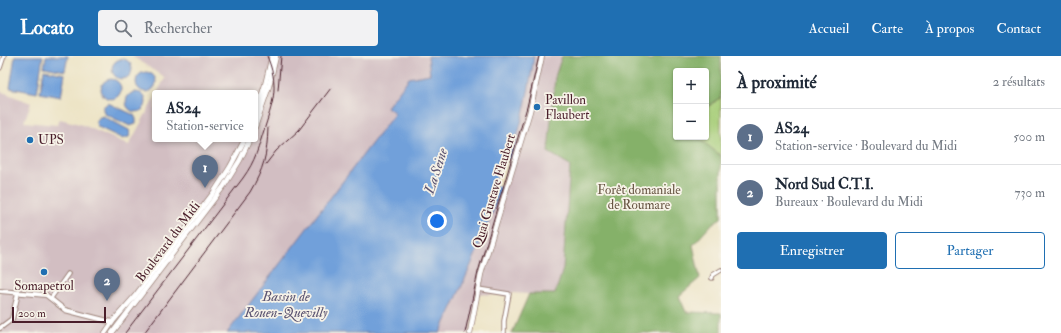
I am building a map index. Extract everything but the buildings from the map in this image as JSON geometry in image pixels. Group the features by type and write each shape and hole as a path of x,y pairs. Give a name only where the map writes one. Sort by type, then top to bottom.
{"main road":[{"path":"258,107 272,56"},
{"path":"258,119 268,92 276,56"},
{"name":"Quai Gustave Flaubert","path":"470,333 478,289 494,229 530,111 542,56"},
{"name":"Boulevard du Midi","path":"226,183 244,142"},
{"name":"Boulevard du Midi","path":"105,333 115,323 226,183 249,142"},
{"name":"Boulevard du Midi","path":"112,333 115,323 214,192 240,151 247,146"},
{"path":"108,333 115,323"}],"street":[{"path":"0,68 4,56"},
{"path":"712,278 713,275 721,270"},
{"path":"52,299 68,274"},
{"path":"478,289 509,294 504,321 504,333"},
{"path":"0,291 44,294 67,311 115,323"},
{"path":"0,328 12,319 18,293"}],"shaded area":[{"path":"132,56 428,56 430,74 409,78 387,107 396,113 227,333 0,333 0,91 31,103 24,122 57,125 60,119 83,125 129,145 152,103 152,142 258,142 258,90 159,90 165,78"},
{"path":"527,56 562,56 555,77 570,163 570,253 557,296 513,293 509,296 479,294 469,333 432,333"}],"green space":[{"name":"Forêt domaniale de Roumare","path":"562,56 636,56 652,60 655,56 721,56 721,97 709,106 709,68 673,68 673,140 701,140 721,156 721,218 713,223 693,245 700,278 679,296 686,312 721,313 721,333 512,333 529,294 555,294 563,269 570,165 548,152 555,77"},
{"path":"721,97 721,156 701,140 709,140 709,106"}],"water":[{"path":"15,56 43,56 37,93 10,88"},
{"path":"46,56 68,56 65,71 44,67"},
{"path":"428,56 534,56 520,128 510,163 471,266 440,333 227,333 395,113 387,107 409,78 430,74"},
{"path":"122,59 129,62 132,69 129,76 122,79 115,76 112,69 115,62"},
{"path":"44,70 65,74 61,97 40,93"},
{"path":"146,72 153,75 156,82 153,89 146,92 139,89 136,82 139,75"},
{"path":"111,79 118,82 121,89 118,96 111,99 104,96 101,89 104,82"},
{"path":"136,92 143,95 146,102 143,109 136,112 129,109 126,102 129,95"},
{"path":"108,103 134,115 136,124 130,126 105,114 103,107"},
{"path":"103,116 129,130 129,137 123,139 98,127 96,120"}],"pier":[{"path":"503,157 510,159 502,187 494,185"}],"railway":[{"path":"125,333 243,178 251,165 273,100 273,75 267,56"},
{"path":"278,90 281,56"},
{"path":"465,333 478,272 527,107 539,56"},
{"path":"266,164 276,151 299,130 331,88"},
{"path":"144,333 250,192 259,176 264,162 268,128"}],"place":[{"name":"Pavillon Flaubert","path":"537,107"},
{"name":"UPS","path":"30,140"},
{"name":"AS24","path":"205,188"},
{"name":"Somapetrol","path":"44,272"},
{"name":"Nord Sud C.T.I.","path":"107,301"}],"water label":[{"name":"La Seine","path":"436,171"},
{"name":"Bassin de Rouen-Quevilly","path":"286,304"}]}
